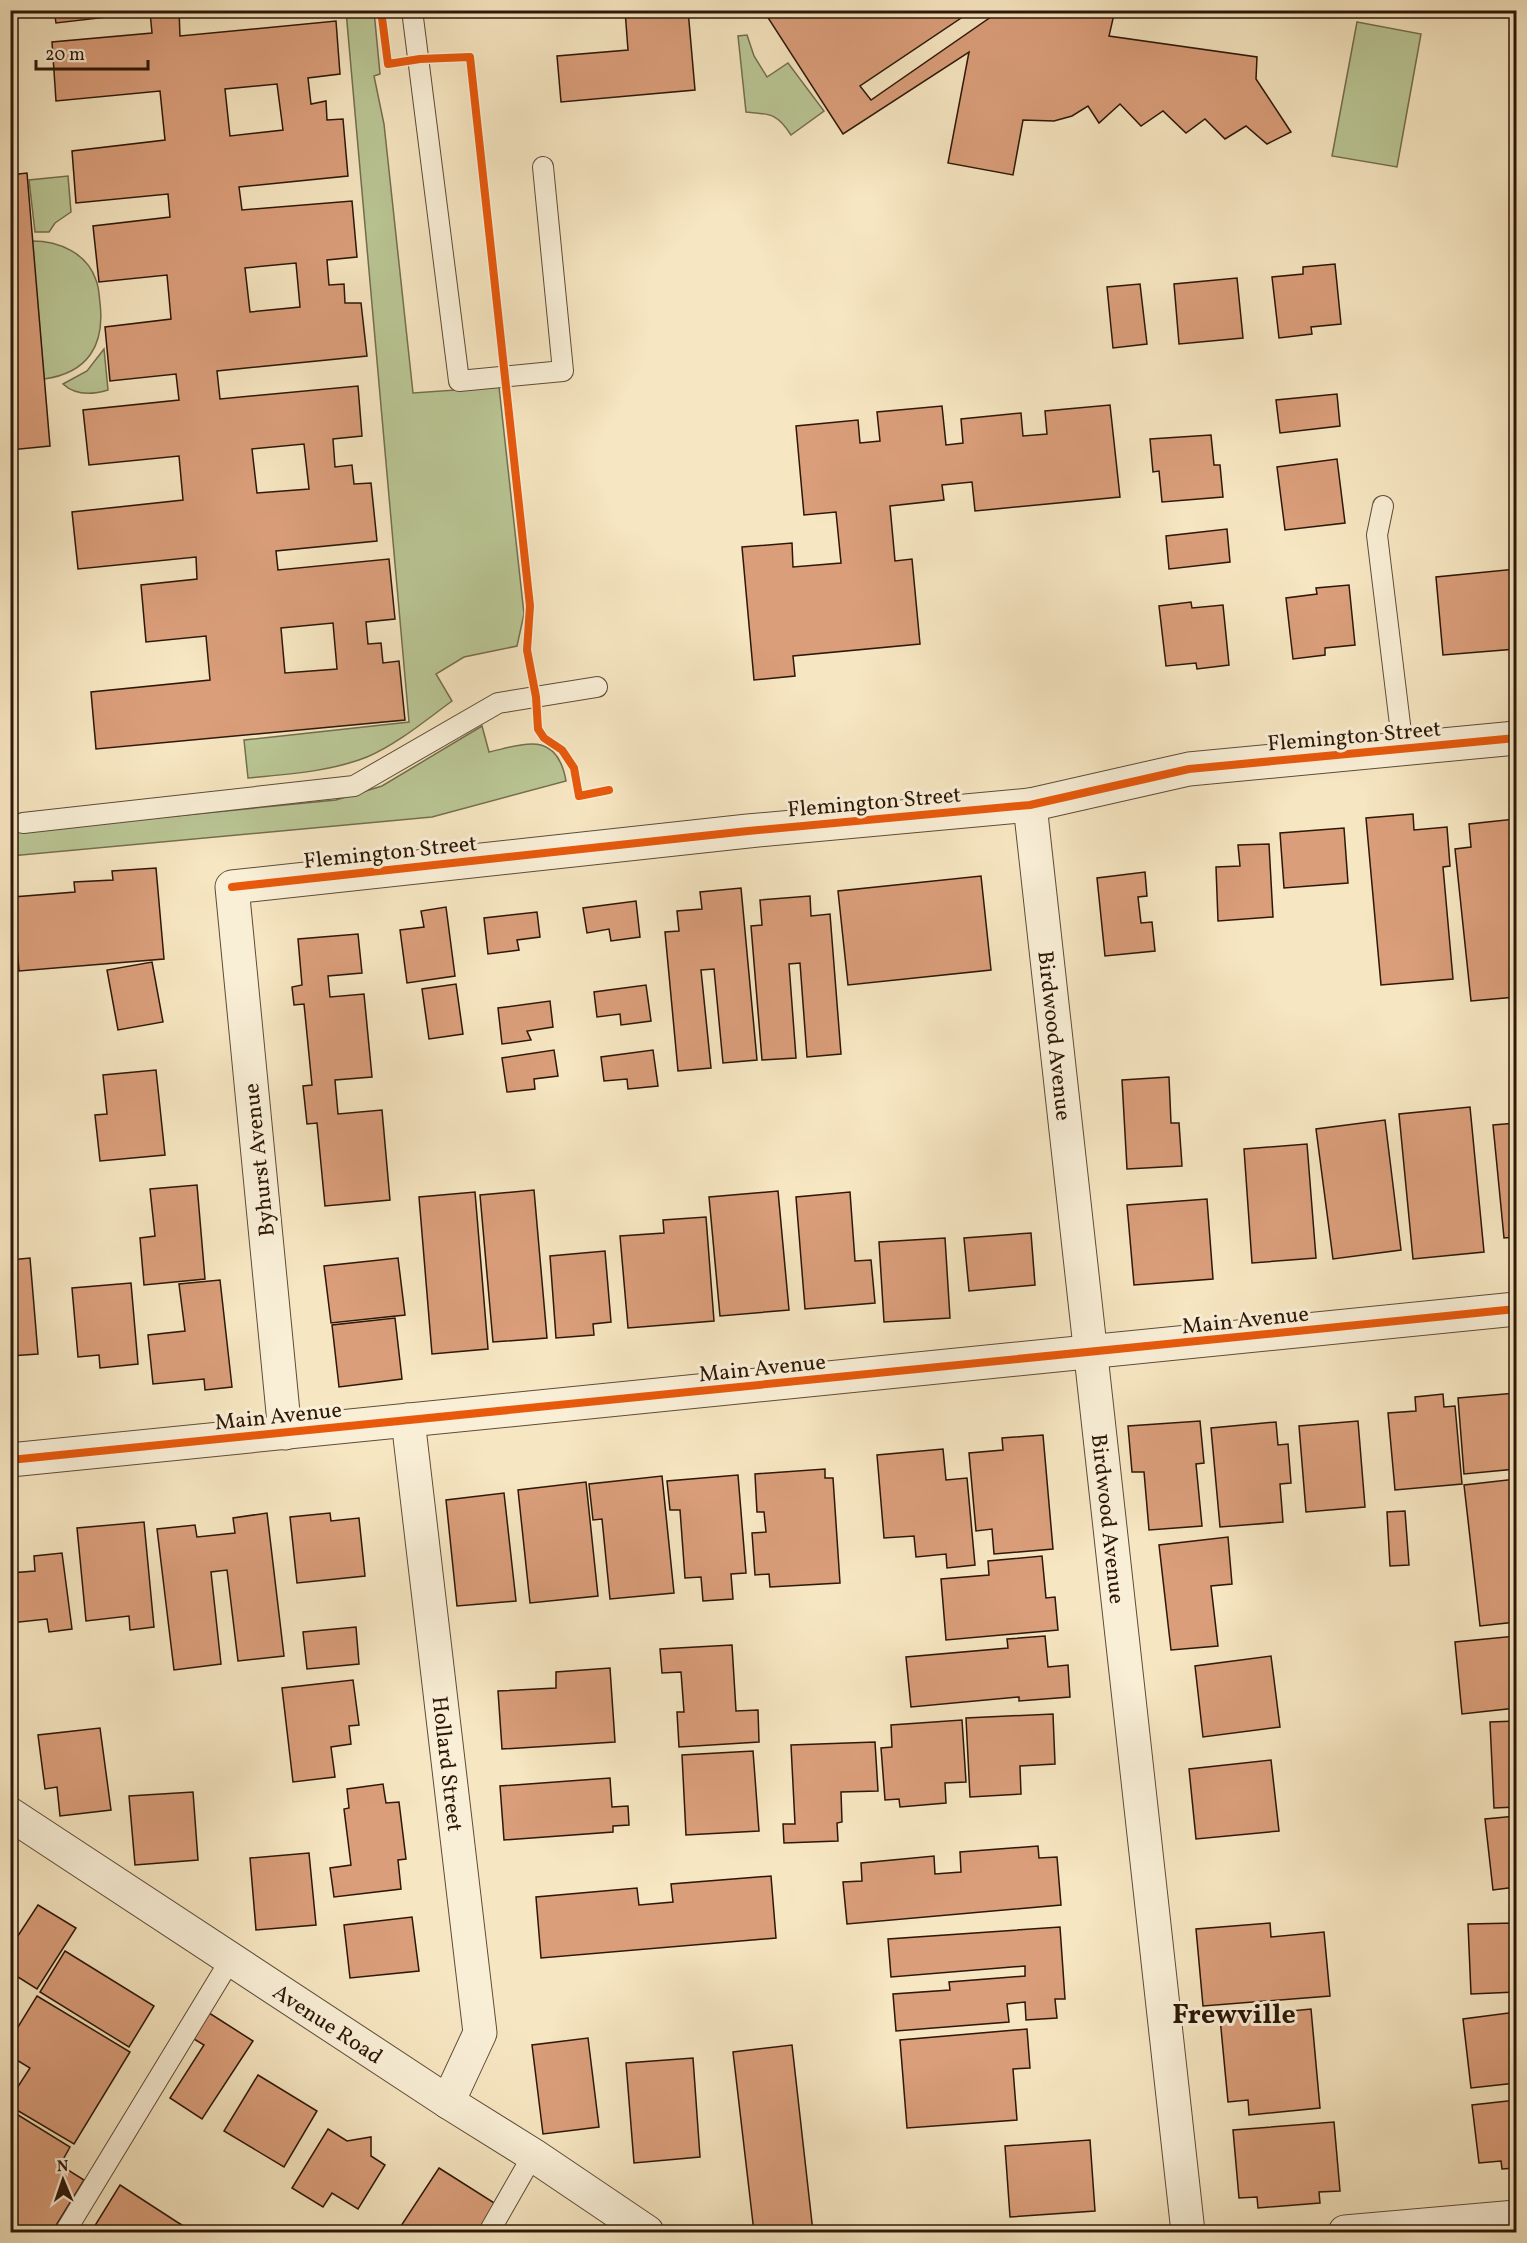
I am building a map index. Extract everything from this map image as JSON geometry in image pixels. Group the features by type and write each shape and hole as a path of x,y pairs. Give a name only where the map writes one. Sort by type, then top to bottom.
{"street":[{"name":"Flemington Street","path":"232,887 748,831 1030,805 1189,769 1516,738"},
{"name":"Birdwood Avenue","path":"1030,805 1188,2232"},
{"name":"Byhurst Avenue","path":"232,887 285,1433"},
{"name":"Main Avenue","path":"10,1460 1516,1309"},
{"name":"Hollard Street","path":"408,1420 480,2033 448,2102"},
{"name":"Avenue Road","path":"10,1814 448,2102 534,2155 647,2232"},
{"path":"1345,2232 1516,2217"}],"lane":[{"path":"412,10 459,381 563,371 543,167"},
{"path":"1383,506 1377,535 1403,749"},
{"path":"22,822 354,786 498,703 597,687"},
{"path":"65,2232 231,1959"},
{"path":"489,2232 534,2155"}],"green space":[{"path":"346,11 374,11 380,74 374,76 384,124 413,393 499,387 524,614 517,646 464,657 436,674 452,701 389,746 367,757 338,766 308,772 248,778 244,740 409,722"},
{"path":"1357,22 1421,34 1397,167 1332,156"},
{"path":"747,35 754,56 767,77 788,63 824,111 791,135 781,122 772,116 746,112 738,36"},
{"path":"68,176 71,212 55,223 49,232 35,232 29,180"},
{"path":"32,241 62,246 79,256 92,271 100,303 100,332 90,354 72,370 44,379"},
{"path":"104,349 108,390 84,393 73,391 63,384 87,371"},
{"path":"482,726 489,752 527,744 547,747 562,765 566,781 432,817 11,856 11,832 336,800 382,786"}],"building":[{"path":"54,10 179,10 180,36 336,21 340,74 308,78 311,104 326,101 327,120 343,119 348,176 239,187 242,210 352,201 357,257 327,260 329,285 344,284 345,303 361,303 367,356 217,371 220,399 358,386 362,436 333,439 335,467 352,465 354,484 371,483 377,541 276,551 278,570 389,559 395,619 366,622 368,644 381,643 383,663 399,661 405,720 96,749 91,692 210,680 206,636 146,642 141,585 197,579 196,557 78,569 72,512 183,500 179,456 89,465 83,410 179,400 176,374 110,381 105,327 171,319 167,275 99,282 93,226 170,217 168,194 76,203 72,151 165,140 160,91 56,101 52,42 152,33 150,12 56,23","holes":["277,84 283,130 230,136 225,89","296,263 300,307 250,312 245,268","304,444 309,489 257,493 252,449","333,623 337,669 285,673 281,628"]},
{"path":"625,10 688,10 695,90 561,102 557,56 628,50"},
{"path":"763,10 973,10 860,86 871,100 1001,10 1115,10 1109,36 1257,57 1256,79 1291,132 1267,144 1246,126 1225,139 1205,119 1186,133 1163,111 1141,126 1120,104 1099,123 1088,106 1072,116 1054,121 1023,120 1013,175 948,163 969,52 843,134"},
{"path":"27,173 50,446 10,450 10,175"},
{"path":"1335,264 1341,324 1311,327 1312,334 1279,338 1272,277 1303,274 1303,267"},
{"path":"1237,278 1243,338 1179,344 1174,284"},
{"path":"1140,284 1147,344 1113,348 1107,287"},
{"path":"1337,394 1340,426 1280,433 1276,400"},
{"path":"1110,405 1120,497 975,511 972,482 942,485 944,500 890,506 895,561 912,559 920,644 793,656 795,676 754,680 742,547 792,543 793,567 841,563 836,512 804,515 796,426 858,420 860,443 880,441 877,412 942,406 946,445 963,443 961,419 1021,413 1023,436 1047,434 1045,411"},
{"path":"1211,435 1214,465 1220,465 1223,497 1162,502 1159,471 1153,472 1150,439"},
{"path":"1337,459 1345,523 1285,530 1277,467"},
{"path":"1227,529 1230,562 1169,569 1166,536"},
{"path":"1516,569 1516,649 1443,655 1436,577"},
{"path":"1349,585 1355,645 1325,648 1325,655 1293,659 1286,598 1317,594 1316,588"},
{"path":"1191,602 1192,608 1223,605 1229,665 1197,669 1196,663 1166,666 1159,606"},
{"path":"1413,814 1414,830 1447,827 1450,866 1443,867 1453,979 1381,985 1366,818"},
{"path":"1515,819 1516,997 1471,1001 1455,849 1471,847 1469,824"},
{"path":"1344,828 1348,883 1284,888 1280,833"},
{"path":"1269,844 1273,917 1218,921 1216,867 1240,866 1238,845"},
{"path":"156,868 164,959 19,971 13,897 75,892 74,882 113,880 112,871"},
{"path":"1145,872 1147,896 1138,897 1141,923 1152,922 1155,951 1105,956 1097,878"},
{"path":"981,876 991,970 848,985 838,891"},
{"path":"741,888 757,1060 723,1063 714,969 701,970 711,1068 678,1071 665,932 679,931 677,911 702,909 700,892"},
{"path":"810,896 811,916 830,914 841,1054 807,1057 800,963 789,964 796,1058 762,1060 751,926 762,925 760,900"},
{"path":"636,901 640,937 611,941 609,929 587,933 583,908"},
{"path":"446,907 455,976 407,983 400,930 424,927 421,911"},
{"path":"537,912 540,937 517,940 519,950 488,954 484,918"},
{"path":"358,934 362,973 328,976 330,997 364,994 372,1077 335,1080 338,1114 382,1110 390,1200 325,1206 317,1123 307,1124 303,1086 312,1085 304,1004 294,1005 292,987 302,985 298,939"},
{"path":"152,962 163,1022 118,1030 107,970"},
{"path":"456,984 463,1034 429,1039 422,989"},
{"path":"646,985 651,1021 621,1025 620,1014 597,1017 594,992"},
{"path":"550,1001 553,1027 527,1031 531,1040 502,1044 498,1008"},
{"path":"554,1050 558,1076 534,1079 535,1089 507,1092 502,1058"},
{"path":"653,1050 658,1086 628,1089 627,1079 604,1081 601,1057"},
{"path":"156,1070 165,1155 100,1161 95,1115 107,1114 103,1075"},
{"path":"1169,1077 1171,1123 1179,1123 1182,1166 1127,1169 1122,1080"},
{"path":"1470,1107 1484,1252 1413,1259 1399,1114"},
{"path":"1385,1120 1401,1250 1333,1259 1316,1129"},
{"path":"1516,1123 1516,1237 1504,1238 1493,1125"},
{"path":"1307,1144 1316,1258 1252,1263 1244,1149"},
{"path":"197,1185 205,1279 144,1285 140,1238 155,1236 150,1189"},
{"path":"534,1190 547,1338 493,1342 480,1195"},
{"path":"778,1191 789,1310 720,1316 709,1197"},
{"path":"475,1192 488,1349 432,1354 419,1197"},
{"path":"850,1192 855,1261 871,1260 875,1303 805,1309 796,1197"},
{"path":"1207,1199 1213,1279 1134,1285 1127,1205"},
{"path":"706,1217 714,1321 628,1328 620,1236 664,1233 663,1220"},
{"path":"1031,1233 1035,1285 969,1291 964,1238"},
{"path":"945,1238 950,1318 884,1322 879,1242"},
{"path":"605,1251 611,1322 593,1324 594,1335 556,1338 550,1256"},
{"path":"30,1258 38,1354 10,1356 10,1260"},
{"path":"398,1258 405,1315 331,1323 324,1266"},
{"path":"220,1280 232,1387 205,1390 204,1379 153,1384 148,1335 185,1331 179,1284"},
{"path":"131,1283 138,1364 100,1368 99,1355 78,1357 72,1288"},
{"path":"395,1318 402,1379 339,1387 332,1325"},
{"path":"1516,1393 1516,1469 1464,1474 1458,1398"},
{"path":"1443,1394 1444,1407 1455,1406 1462,1484 1395,1490 1388,1413 1416,1411 1415,1397"},
{"path":"1200,1421 1204,1463 1196,1464 1202,1526 1149,1530 1144,1472 1132,1472 1128,1426"},
{"path":"1358,1421 1365,1507 1306,1512 1299,1426"},
{"path":"1276,1422 1278,1445 1288,1444 1291,1483 1280,1484 1283,1522 1220,1527 1211,1428"},
{"path":"1043,1435 1053,1549 994,1554 992,1529 976,1531 969,1453 1003,1450 1002,1438"},
{"path":"943,1449 946,1480 967,1478 975,1565 947,1568 946,1554 916,1557 914,1536 884,1538 877,1455"},
{"path":"825,1469 825,1478 833,1478 840,1583 770,1587 769,1574 755,1575 752,1533 766,1532 764,1512 757,1512 755,1474"},
{"path":"738,1475 746,1573 731,1574 733,1599 703,1601 701,1577 685,1578 680,1510 670,1510 667,1481"},
{"path":"662,1476 674,1593 610,1599 602,1519 593,1520 589,1484"},
{"path":"1516,1479 1516,1622 1480,1626 1464,1485"},
{"path":"586,1482 598,1596 530,1603 518,1490"},
{"path":"504,1493 516,1601 457,1606 446,1500"},
{"path":"1405,1511 1409,1565 1390,1566 1387,1512"},
{"path":"267,1513 284,1656 238,1661 227,1570 211,1572 221,1664 174,1670 157,1529 195,1525 197,1537 235,1533 233,1518"},
{"path":"330,1513 331,1521 359,1518 365,1576 297,1583 290,1517"},
{"path":"144,1522 154,1627 130,1630 129,1616 86,1621 77,1528"},
{"path":"1228,1537 1232,1584 1211,1586 1218,1646 1171,1650 1159,1545"},
{"path":"62,1553 72,1629 49,1632 47,1619 10,1623 10,1573 35,1571 34,1556"},
{"path":"1042,1556 1046,1598 1055,1597 1058,1630 946,1640 941,1579 989,1575 988,1561"},
{"path":"356,1627 359,1664 307,1669 303,1632"},
{"path":"1045,1636 1048,1667 1068,1665 1070,1697 1019,1701 1019,1697 911,1707 906,1657 1008,1648 1007,1639"},
{"path":"1516,1636 1516,1708 1462,1714 1455,1642"},
{"path":"732,1645 736,1711 758,1710 759,1742 679,1747 677,1712 684,1712 681,1672 662,1673 660,1649"},
{"path":"1271,1656 1280,1727 1203,1737 1195,1666"},
{"path":"610,1668 615,1742 502,1749 498,1691 556,1688 556,1672"},
{"path":"353,1680 359,1725 349,1726 351,1744 331,1747 335,1777 293,1782 282,1688"},
{"path":"1053,1714 1055,1764 1020,1766 1021,1794 970,1797 966,1718"},
{"path":"962,1720 966,1782 945,1783 946,1803 900,1807 899,1799 885,1800 881,1748 892,1747 891,1725"},
{"path":"1516,1721 1516,1807 1494,1808 1490,1722"},
{"path":"100,1728 111,1810 60,1816 57,1787 45,1789 38,1735"},
{"path":"875,1742 878,1791 841,1792 842,1822 837,1823 838,1841 784,1843 783,1824 795,1824 791,1745"},
{"path":"753,1751 759,1831 686,1835 682,1755"},
{"path":"1271,1760 1279,1831 1196,1839 1189,1769"},
{"path":"610,1778 612,1807 628,1806 629,1825 613,1826 613,1832 504,1840 500,1786"},
{"path":"383,1784 386,1803 399,1802 406,1859 398,1860 401,1889 334,1897 330,1868 351,1865 344,1809 349,1808 347,1789"},
{"path":"193,1792 198,1860 135,1865 129,1796"},
{"path":"1516,1816 1516,1887 1493,1890 1485,1819"},
{"path":"1038,1846 1039,1858 1057,1857 1061,1905 847,1924 843,1882 862,1881 861,1863 934,1856 935,1874 961,1872 960,1852"},
{"path":"309,1853 316,1925 256,1930 250,1858"},
{"path":"771,1876 776,1938 541,1958 536,1897 637,1888 639,1905 673,1902 671,1884"},
{"path":"38,1905 76,1928 37,1989 10,1972 10,1948"},
{"path":"412,1917 419,1971 350,1978 344,1925"},
{"path":"1270,1923 1271,1937 1324,1932 1330,1996 1203,2006 1196,1929"},
{"path":"1516,1923 1516,1992 1471,1994 1468,1924"},
{"path":"1060,1927 1065,1999 1055,1999 1057,2018 1026,2020 1025,2002 1007,2004 1009,2022 896,2031 893,1994 950,1990 949,1982 1025,1976 1025,1966 891,1977 888,1939"},
{"path":"65,1951 154,2006 129,2047 40,1992"},
{"path":"37,1996 130,2052 74,2144 10,2106 10,2099 30,2068 10,2056 10,2040"},
{"path":"1311,2009 1320,2108 1249,2115 1248,2100 1228,2102 1220,2018"},
{"path":"206,2011 253,2041 202,2119 170,2098 204,2045 189,2036"},
{"path":"1516,2012 1516,2083 1471,2088 1463,2019"},
{"path":"1027,2029 1030,2068 1013,2069 1017,2120 907,2128 900,2040"},
{"path":"588,2038 599,2127 543,2134 532,2045"},
{"path":"792,2045 813,2232 754,2232 733,2052"},
{"path":"693,2058 700,2157 634,2163 626,2063"},
{"path":"258,2075 317,2111 284,2167 224,2131"},
{"path":"1516,2100 1516,2168 1502,2169 1501,2161 1479,2163 1472,2105"},
{"path":"10,2110 70,2147 60,2165 84,2180 52,2232 10,2231"},
{"path":"1334,2122 1340,2191 1319,2192 1320,2203 1258,2208 1257,2197 1239,2198 1233,2130"},
{"path":"328,2129 347,2141 371,2137 371,2156 385,2165 358,2209 332,2193 323,2207 292,2188"},
{"path":"1090,2140 1095,2211 1010,2217 1005,2146"},
{"path":"439,2168 499,2206 482,2232 397,2232"},
{"path":"120,2185 177,2222 194,2232 91,2232"}],"cycle path":[{"path":"381,10 388,64 420,59 470,57 530,606 527,650 536,697 538,729 544,738 562,750 574,768 579,796 609,790"},
{"path":"232,887 748,831 1030,805 1189,769 1516,738"},
{"path":"10,1460 1516,1309"}],"district":[{"name":"Frewville","path":"1234,2013"}]}
